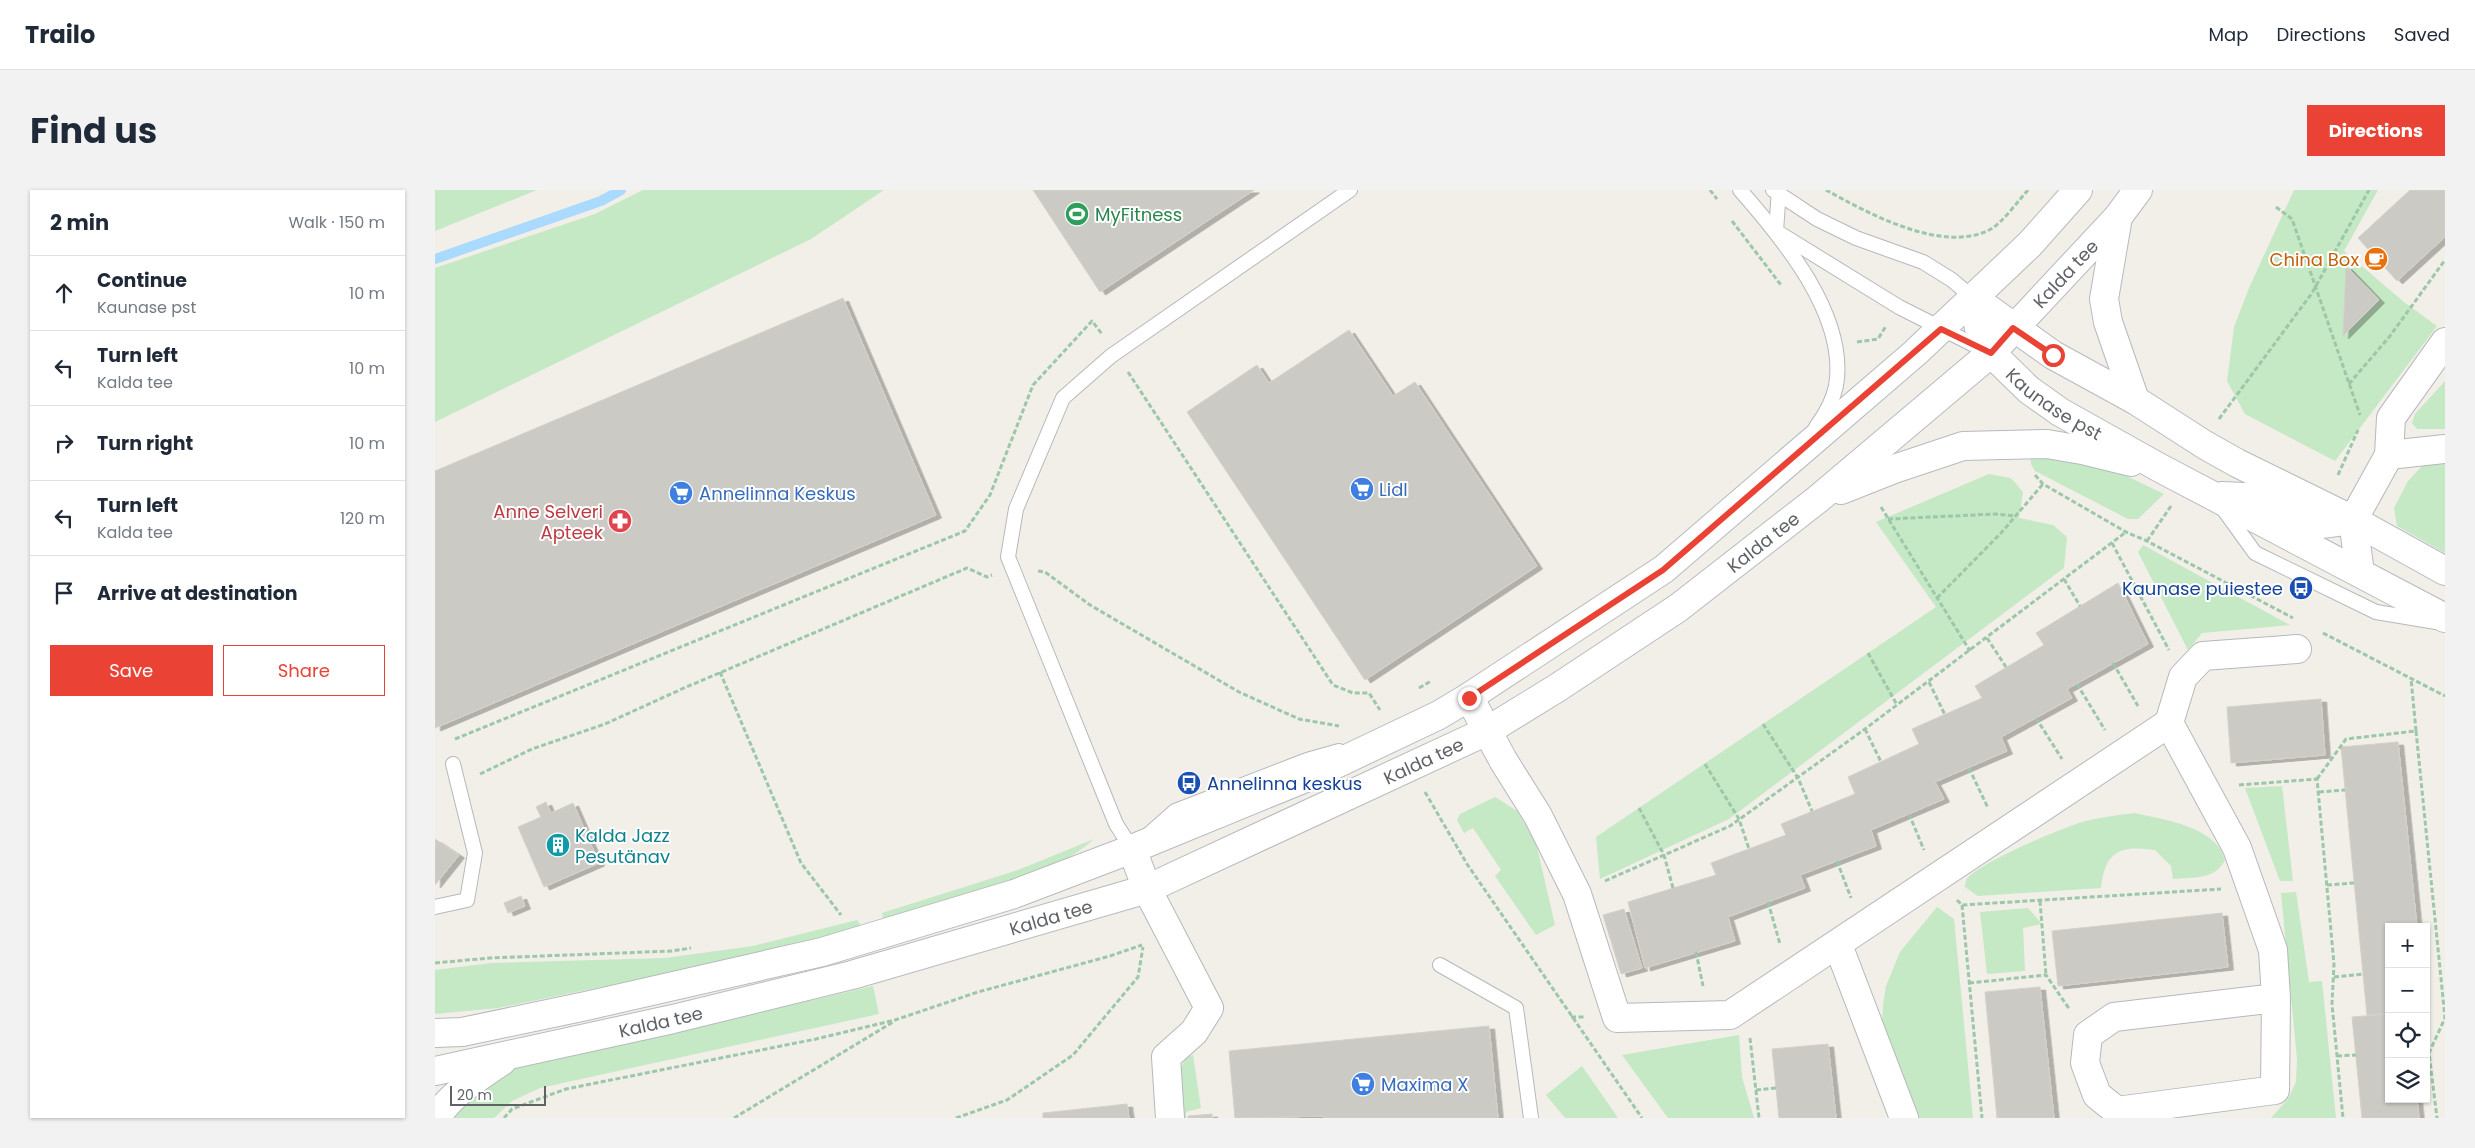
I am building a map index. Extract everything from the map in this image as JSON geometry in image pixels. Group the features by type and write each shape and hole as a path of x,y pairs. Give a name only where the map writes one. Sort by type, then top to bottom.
{"street":[{"name":"Kalda tee","path":"435,1033 462,1032 587,1006 821,952 1014,894 1132,849 1315,774 1469,698 1663,570 1941,329 2029,244 2078,190"},
{"name":"Kalda tee","path":"435,1071 673,1019 860,973 1147,889 1487,731 1557,688 1678,608 1819,499 1991,353 2118,217 2138,190"},
{"path":"2118,217 2104,299 2107,322 2135,400"},
{"name":"Kaunase pst","path":"1973,298 2053,355 2135,400 2175,428 2237,463 2353,520 2445,571"},
{"name":"Kaunase pst","path":"1973,298 1979,328 1991,353 2029,390 2060,412 2160,468 2445,618"},
{"path":"2360,573 2353,520 2389,455 2391,418 2445,342"},
{"path":"1819,499 1893,469 1963,446 2047,444 2083,450 2160,468"},
{"path":"2389,455 2445,449"},
{"path":"2213,495 2265,498 2313,525 2353,520"},
{"path":"1469,698 1538,816 1577,894 1617,1018 1730,1015 1838,945 2161,728 2183,677 2203,656 2297,649"},
{"path":"2161,728 2205,788 2237,848 2273,950 2276,998 2275,1090 2117,1111 2097,1095 2085,1063 2088,1035 2114,1017 2276,998"},
{"path":"1132,849 1147,889 1209,1008 1194,1032 1166,1057 1170,1118"},
{"path":"1838,945 1904,1118"},
{"path":"436,1118 443,1107 476,1078 511,1055"}],"lane":[{"path":"1132,849 1115,824 1008,557 1016,509 1063,398 1116,353 1350,190"},
{"path":"1740,190 1776,231 1813,290 1827,317 1836,346 1836,386 1825,415 1794,458"},
{"path":"1776,231 1777,191"},
{"path":"1777,191 1817,219 1857,238 1923,262 1952,280 1973,298"},
{"path":"1776,231 1867,287 1941,329 1991,353"},
{"path":"2213,495 2255,553 2376,612 2445,624"},
{"path":"435,907 467,900 475,853 453,764"},
{"path":"1440,965 1516,1008 1531,1118"}],"path":[{"path":"1710,190 1720,204"},
{"path":"1826,190 1874,217 1932,234 1962,237 1992,229 2028,190"},
{"path":"2217,423 2316,287 2369,190"},
{"path":"2276,207 2292,218 2362,421 2338,476"},
{"path":"1730,217 1786,292"},
{"path":"2349,384 2392,333 2445,260"},
{"path":"453,740 965,531 990,495 1033,385 1092,321 1116,353 1333,685 1353,692 1369,693 1381,711 1388,707"},
{"path":"2032,472 2043,484 2126,532 2147,541 2175,500"},
{"path":"1937,598 2016,516 2043,484"},
{"path":"1880,505 1970,651"},
{"path":"1888,519 1997,514 2016,516"},
{"path":"1577,894 1730,826 1929,682 2126,532"},
{"path":"2112,543 2183,677"},
{"path":"458,785 532,749 605,724 719,672 967,568 987,577 1012,566 1045,572 1090,605 1239,692 1299,719 1344,727"},
{"path":"2064,579 2080,606"},
{"path":"1987,638 2006,668"},
{"path":"1868,653 1897,705"},
{"path":"2113,663 2161,728"},
{"path":"719,672 801,863 843,918 834,920"},
{"path":"2411,678 2445,1018 2429,1053 2437,1118"},
{"path":"1417,689 1432,680"},
{"path":"1929,682 1945,715"},
{"path":"2077,684 2121,755"},
{"path":"2036,718 2078,784"},
{"path":"1763,724 1798,778 1812,811"},
{"path":"1865,729 1881,762"},
{"path":"2343,1118 2332,1004 2333,977 2327,886 2317,779 2346,739 2416,731"},
{"path":"1705,764 1739,820 1749,849"},
{"path":"1410,767 1467,864 1642,1118"},
{"path":"1969,768 2001,836"},
{"path":"2205,788 2317,779"},
{"path":"2319,792 2345,790"},
{"path":"1639,808 1664,855 1673,888"},
{"path":"1909,814 1936,879 1962,905 1982,1118"},
{"path":"1837,861 1863,928"},
{"path":"2327,886 2354,883"},
{"path":"1962,905 2251,887"},
{"path":"2040,901 2046,976 2088,1035"},
{"path":"1768,902 1790,976"},
{"path":"504,1118 513,1109 566,1089 816,1039 895,1020 978,992 1110,956 1143,944 1138,977 1073,1055 1007,1100 955,1118"},
{"path":"435,963 490,958 672,951 701,947"},
{"path":"2333,977 2363,974"},
{"path":"1969,983 2046,976"},
{"path":"1746,1005 1759,1118"},
{"path":"734,1118 895,1020"},
{"path":"2337,1056 2356,1055"},
{"path":"1756,1090 1776,1088"}],"green space":[{"path":"435,190 537,190 435,231"},
{"path":"643,190 884,190 811,239 435,422 435,268 595,214"},
{"path":"2294,190 2378,190 2344,251 2404,302 2437,326 2335,461 2245,414 2227,381 2234,327 2249,288"},
{"path":"2445,381 2445,429 2417,429 2412,423 2415,414"},
{"path":"2030,453 2114,470 2164,494 2138,519 2128,519 2035,471 2031,464"},
{"path":"2445,463 2445,553 2397,526 2394,508 2408,481 2422,466"},
{"path":"1989,474 2011,478 2023,492 2019,518 2053,525 2067,537 2064,568 1729,819 1600,879 1596,837 1936,607 1876,522"},
{"path":"2143,545 2290,625 2202,633 2188,650 2138,552"},
{"path":"2282,786 2293,881 2280,881 2245,788"},
{"path":"1495,797 1517,811 1536,843 1555,925 1536,935 1495,876 1501,870 1473,828 1464,833 1457,820 1460,814"},
{"path":"2135,813 2174,822 2200,832 2211,839 2220,849 2225,860 2216,871 2210,874 2173,879 2171,866 2155,850 2133,848 2117,853 2111,858 2106,865 2101,888 1978,896 1965,887 1966,880 1986,865 2060,830 2086,821"},
{"path":"1094,839 1074,854 1050,868 1023,880 965,900 884,923 882,913 1018,870"},
{"path":"2296,892 2309,982 2322,981 2336,1118 2271,1118 2288,1099 2296,1082 2297,1059 2281,893"},
{"path":"1937,907 1954,919 1973,1118 1916,1118 1882,1023 1886,986 1900,952"},
{"path":"2028,908 2042,924 2023,928 2025,971 1987,974 1980,912"},
{"path":"857,920 863,928 753,956 498,1008 435,1014 435,970 491,963 665,958 753,946"},
{"path":"873,986 879,1014 540,1088 512,1101 494,1118 453,1118 477,1094 504,1073 546,1055 592,1043 731,1018"},
{"path":"1739,1035 1742,1077 1754,1118 1668,1118 1622,1055"},
{"path":"1193,1055 1201,1108 1186,1112 1186,1118 1182,1118 1180,1070 1186,1057"},
{"path":"1582,1066 1618,1118 1565,1118 1546,1095"}],"building":[{"path":"1033,190 1254,190 1100,292"},
{"path":"2410,190 2445,190 2445,237 2397,281 2358,238"},
{"path":"2346,266 2379,300 2343,336"},
{"name":"Annelinna Keskus","path":"843,298 936,515 435,728 435,471"},
{"name":"Lidl","path":"1349,330 1393,396 1415,382 1537,566 1365,680 1187,412 1257,365 1269,383"},
{"path":"2118,583 2148,644 2067,689 2072,698 2001,737 2007,751 1935,782 1944,799 1871,830 1876,846 1800,875 1805,888 1728,917 1735,941 1645,968 1628,902 1716,875 1711,863 1786,835 1781,824 1855,794 1848,777 1919,744 1912,729 1982,698 1975,686 2044,645 2036,633"},
{"path":"2321,699 2325,755 2231,763 2227,707"},
{"path":"2398,742 2417,923 2385,923 2385,1013 2367,1015 2341,747"},
{"name":"Kalda Jazz Pesutänav","path":"546,802 551,813 573,803 599,863 544,887 518,827 541,817 536,807"},
{"path":"435,839 459,855 435,885"},
{"path":"521,896 525,906 508,913 504,903"},
{"path":"1624,909 1642,968 1621,974 1603,915"},
{"path":"2222,913 2228,967 2058,986 2052,931"},
{"path":"2040,987 2054,1118 1997,1118 1985,992"},
{"path":"2385,1014 2385,1103 2417,1103 2419,1118 2362,1118 2352,1017"},
{"name":"Maxima X","path":"1489,1026 1498,1118 1324,1118 1323,1116 1235,1118 1229,1051"},
{"path":"1828,1044 1836,1118 1779,1118 1772,1049"},
{"path":"1127,1104 1129,1118 1043,1118 1043,1113"},
{"path":"1212,1114 1212,1118 1188,1118 1188,1116"}],"waterway":[{"path":"435,259 601,201 621,190"}],"place":[{"name":"MyFitness","path":"1077,214"},
{"name":"China Box","path":"2376,259"},
{"name":"Lidl","path":"1362,489"},
{"name":"Annelinna Keskus","path":"681,493"},
{"name":"Anne Selveri Apteek","path":"620,521"},
{"name":"Kaunase puiestee","path":"2301,588"},
{"name":"Annelinna keskus","path":"1189,783"},
{"name":"Kalda Jazz Pesutänav","path":"558,845"},
{"name":"Maxima X","path":"1363,1084"}],"route":[{"path":"1469,698 1663,570 1941,329 1991,353 2013,328 2053,355"}]}
